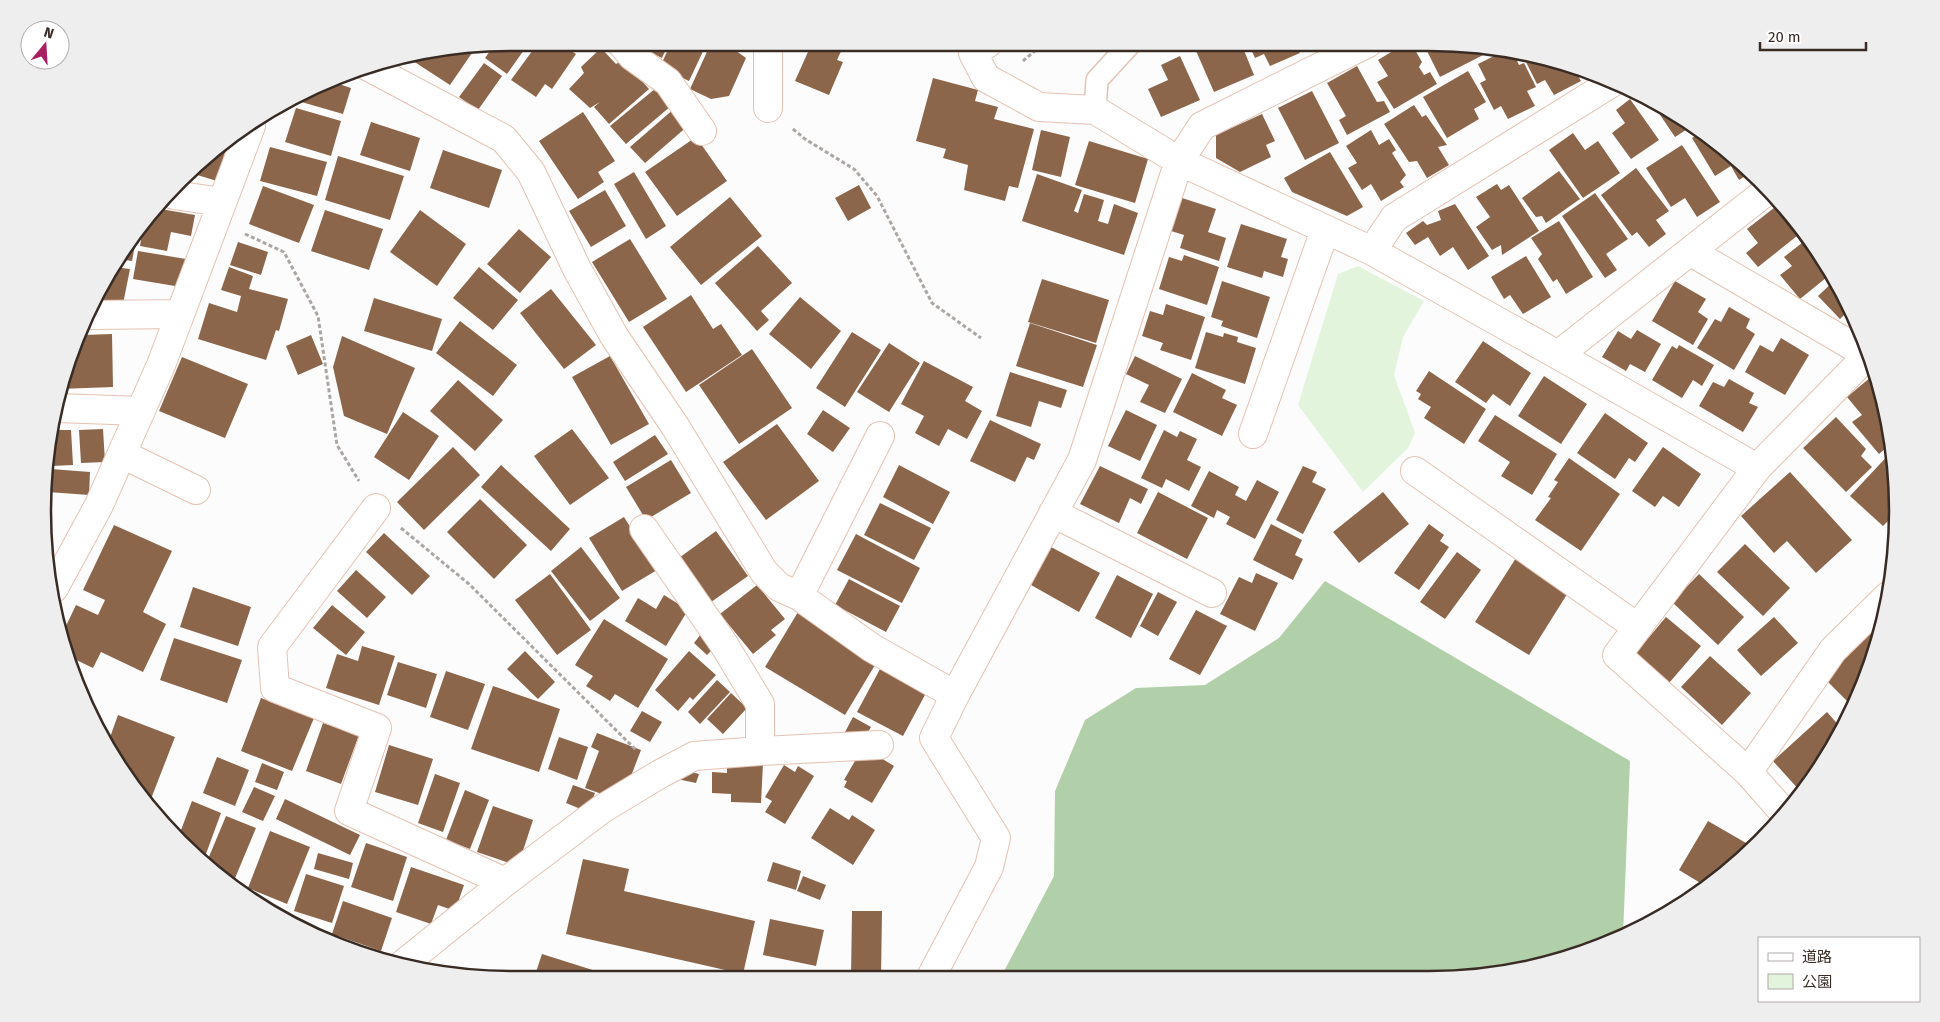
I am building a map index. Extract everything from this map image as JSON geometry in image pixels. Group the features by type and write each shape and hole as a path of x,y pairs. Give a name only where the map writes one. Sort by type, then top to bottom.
{"street":[{"path":"628,51 668,82 702,132"},
{"path":"768,51 768,108"},
{"path":"976,51 973,53 986,78 1039,107 1095,110 1179,161 1372,251 1758,468"},
{"path":"934,971 989,867 996,838 934,738 955,695 1082,460 1179,161 1202,126 1352,51"},
{"path":"377,72 504,139 531,172 577,270 614,336 674,426 764,572 778,587 799,596 872,648 955,695"},
{"path":"1372,251 1394,218 1606,86"},
{"path":"57,583 99,505 141,410 180,314 248,135"},
{"path":"1558,355 1762,195"},
{"path":"177,196 219,211"},
{"path":"1253,434 1325,230"},
{"path":"1691,252 1859,349"},
{"path":"96,315 180,314"},
{"path":"1780,808 1748,772 1617,656 1758,468 1863,361"},
{"path":"63,408 141,410"},
{"path":"799,596 880,436"},
{"path":"122,454 196,490"},
{"path":"1415,471 1638,627"},
{"path":"376,508 272,647 275,688 377,728 349,811 505,882"},
{"path":"1053,513 1212,593"},
{"path":"644,529 723,643 760,704 760,751"},
{"path":"1748,772 1834,650 1879,605"},
{"path":"410,959 505,882 602,809 694,756 878,745"}],"lane":[{"path":"1095,110 1097,80 1124,51"}],"path":[{"path":"1020,63 1034,51"},
{"path":"768,108 805,139 854,169 877,196 932,303 981,338"},
{"path":"219,211 284,252 293,268 318,316 337,445 376,508 469,584 660,774"}],"green space":[{"path":"1358,266 1424,301 1403,337 1394,375 1415,433 1408,448 1363,492 1298,405 1338,274"},
{"path":"1325,581 1630,761 1623,927 1605,936 1548,955 1519,962 1459,970 1004,971 1054,876 1055,791 1085,720 1136,688 1205,685 1279,638"}],"building":[{"path":"523,51 507,74 485,58 489,52"},
{"path":"532,51 571,51 576,54 552,89 545,84 536,97 511,80"},
{"path":"598,51 604,51 616,64 623,60 649,89 609,124 594,107 600,102 590,108 569,89 584,73 581,67"},
{"path":"647,51 665,51 662,58"},
{"path":"667,51 703,51 689,81 660,67"},
{"path":"707,51 736,51 746,58 729,96 711,99 690,89"},
{"path":"808,51 841,51 837,60 843,62 829,95 795,81"},
{"path":"1196,51 1244,51 1254,75 1214,92"},
{"path":"1252,51 1299,51 1300,53 1270,66 1264,54 1255,58"},
{"path":"1393,51 1416,51 1422,62 1419,67 1424,75 1430,72 1437,84 1394,109 1377,82 1388,76 1378,60"},
{"path":"1427,51 1484,55 1440,77"},
{"path":"472,53 450,85 414,62"},
{"path":"1180,56 1200,100 1161,117 1148,89 1168,80 1161,65"},
{"path":"1494,56 1516,60 1519,65 1524,63 1536,87 1527,91 1535,106 1508,119 1501,106 1494,110 1480,83 1486,80 1478,64"},
{"path":"1526,62 1577,76 1581,81 1554,95 1545,80 1537,84"},
{"path":"484,63 502,76 478,110 459,97"},
{"path":"1357,66 1377,102 1384,101 1390,112 1347,135 1339,120 1346,116 1327,83"},
{"path":"1468,71 1486,102 1474,109 1479,119 1447,138 1423,97"},
{"path":"933,78 978,90 975,101 998,107 994,119 1034,129 1018,188 1009,186 1005,201 964,190 968,165 943,158 946,149 916,141"},
{"path":"340,84 351,88 343,114 302,102"},
{"path":"656,88 671,106 626,144 610,126"},
{"path":"1312,91 1339,143 1305,160 1278,108"},
{"path":"1630,99 1659,140 1631,159 1612,133 1625,123 1616,110"},
{"path":"1414,105 1422,117 1426,115 1447,145 1438,147 1449,165 1427,178 1417,161 1409,162 1384,124"},
{"path":"296,108 341,121 331,156 285,142"},
{"path":"675,108 689,125 645,163 630,147"},
{"path":"583,112 615,161 598,172 604,182 578,199 539,141"},
{"path":"1659,113 1686,130 1675,137"},
{"path":"1262,114 1275,141 1266,145 1271,157 1240,172 1216,158 1216,135"},
{"path":"371,122 420,138 410,171 360,155"},
{"path":"1041,130 1070,137 1061,177 1032,170"},
{"path":"1371,130 1379,145 1389,139 1396,150 1392,153 1406,175 1400,182 1404,187 1381,201 1371,184 1362,190 1348,168 1357,163 1346,146"},
{"path":"1573,133 1585,150 1598,141 1620,173 1583,198 1549,150"},
{"path":"1695,136 1709,146 1744,177 1739,180 1731,166 1715,176 1692,138"},
{"path":"696,137 727,181 677,216 645,172"},
{"path":"1089,141 1148,159 1135,203 1075,185"},
{"path":"1682,145 1720,202 1697,217 1685,198 1671,207 1646,168"},
{"path":"270,147 327,162 317,196 260,181"},
{"path":"443,150 502,170 489,208 430,188"},
{"path":"225,151 217,181 197,175"},
{"path":"1330,152 1363,207 1347,216 1292,192 1284,178"},
{"path":"338,156 404,176 390,220 325,200"},
{"path":"1636,168 1669,211 1656,220 1666,234 1649,247 1637,232 1632,236 1601,195"},
{"path":"1559,171 1580,199 1546,223 1542,216 1536,217 1522,198"},
{"path":"634,172 666,226 646,239 614,184"},
{"path":"1037,174 1082,190 1074,211 1078,213 1084,194 1104,200 1098,221 1108,224 1114,204 1138,213 1124,255 1022,221"},
{"path":"1497,184 1501,190 1509,185 1539,231 1502,255 1501,245 1492,250 1476,227 1490,217 1476,197"},
{"path":"859,185 871,208 848,221 835,198"},
{"path":"263,186 314,205 299,243 249,224"},
{"path":"605,190 626,226 591,247 569,211"},
{"path":"1595,193 1628,239 1606,254 1617,270 1605,278 1562,216"},
{"path":"730,197 762,236 701,285 670,247"},
{"path":"1182,198 1216,209 1208,232 1226,238 1219,261 1180,248 1184,235 1171,231"},
{"path":"1455,204 1489,256 1468,270 1453,247 1440,256 1428,237 1415,245 1406,233 1423,221 1427,225 1441,220 1438,211"},
{"path":"1775,207 1797,236 1758,267 1746,253 1758,243 1747,229"},
{"path":"164,209 195,215 191,236 171,232 167,251 140,246 141,238"},
{"path":"325,210 383,229 369,270 311,251"},
{"path":"420,210 466,244 437,286 390,252"},
{"path":"1559,221 1593,277 1566,294 1557,279 1553,282 1538,259 1542,254 1531,238"},
{"path":"1241,224 1287,239 1281,257 1288,259 1283,277 1264,271 1262,278 1227,267"},
{"path":"519,229 551,257 520,293 487,264"},
{"path":"630,239 667,299 629,322 592,262"},
{"path":"238,242 268,252 261,275 230,265"},
{"path":"1802,243 1825,278 1800,299 1780,275 1792,266 1784,257"},
{"path":"758,246 792,283 761,311 769,320 757,331 715,283"},
{"path":"135,248 132,261 126,260"},
{"path":"138,251 186,259 181,287 133,279"},
{"path":"1184,255 1219,267 1207,305 1159,289 1169,257 1182,261"},
{"path":"1526,256 1551,297 1523,314 1510,295 1504,299 1491,277"},
{"path":"229,267 253,276 249,289 288,299 279,331 276,330 266,360 198,339 209,303 237,312 241,296 221,290"},
{"path":"479,267 518,300 493,330 453,298"},
{"path":"121,268 130,269 122,309 100,306"},
{"path":"1042,279 1109,300 1096,343 1028,322"},
{"path":"1222,281 1270,297 1257,338 1221,326 1223,321 1211,317"},
{"path":"1675,281 1706,299 1698,312 1708,319 1693,345 1652,321"},
{"path":"1829,285 1844,315 1840,319 1818,296"},
{"path":"551,289 596,345 564,369 520,313"},
{"path":"691,295 713,329 721,324 742,355 686,392 643,327"},
{"path":"800,297 841,331 811,369 769,334"},
{"path":"374,298 442,319 432,351 364,331"},
{"path":"1166,304 1205,317 1191,360 1160,350 1163,343 1142,336 1150,311 1163,315"},
{"path":"1729,307 1750,319 1746,328 1755,334 1734,370 1697,348 1715,319 1721,322"},
{"path":"460,321 517,365 493,396 436,353"},
{"path":"1030,323 1097,345 1083,387 1016,366"},
{"path":"1637,330 1661,344 1645,372 1630,364 1626,371 1602,357 1618,331 1631,339"},
{"path":"852,332 881,350 845,407 816,388"},
{"path":"1206,332 1223,337 1224,333 1238,337 1237,342 1256,348 1245,384 1195,368"},
{"path":"112,334 113,387 68,389 86,335"},
{"path":"311,335 323,364 298,375 286,346"},
{"path":"342,336 415,368 387,434 344,416 333,367"},
{"path":"1781,338 1809,355 1785,395 1745,372 1760,345 1773,352"},
{"path":"1483,341 1531,373 1510,406 1493,394 1486,403 1455,382"},
{"path":"889,343 920,363 889,412 857,392"},
{"path":"1679,345 1714,365 1702,386 1693,380 1682,398 1652,380 1672,346 1677,349"},
{"path":"752,349 792,408 739,444 699,385"},
{"path":"610,356 649,424 611,445 572,377"},
{"path":"1135,356 1182,379 1165,413 1140,402 1149,385 1126,374"},
{"path":"182,357 248,384 225,438 159,411"},
{"path":"924,361 973,387 965,401 982,411 967,439 948,429 939,446 915,433 924,416 901,404"},
{"path":"1429,371 1486,409 1464,444 1424,418 1431,407 1418,399 1421,394 1416,391"},
{"path":"1010,372 1067,390 1061,408 1039,401 1031,427 996,416"},
{"path":"1192,373 1226,390 1222,398 1237,405 1222,436 1173,412"},
{"path":"1544,376 1587,404 1561,444 1518,416"},
{"path":"1729,379 1754,393 1749,403 1758,407 1743,432 1699,406 1713,382 1724,387"},
{"path":"1869,379 1880,421 1885,449 1879,454 1852,422 1862,415 1847,397"},
{"path":"458,380 503,420 475,451 430,411"},
{"path":"823,410 850,428 833,452 807,434"},
{"path":"1126,410 1157,425 1140,461 1108,446"},
{"path":"403,412 439,436 409,480 374,457"},
{"path":"1605,413 1648,443 1635,462 1629,458 1615,479 1577,453"},
{"path":"1495,415 1557,454 1532,495 1501,476 1510,462 1478,441"},
{"path":"1836,417 1866,449 1861,456 1872,467 1846,492 1803,448"},
{"path":"990,420 1041,444 1034,460 1027,457 1015,482 970,461"},
{"path":"777,424 819,481 766,520 723,462"},
{"path":"103,429 105,462 81,463 79,430"},
{"path":"572,429 609,478 570,505 534,456"},
{"path":"58,430 71,430 73,465 54,466"},
{"path":"1164,430 1177,437 1180,431 1197,439 1187,460 1201,467 1189,491 1166,479 1162,488 1141,478"},
{"path":"655,435 668,454 625,481 613,462"},
{"path":"453,447 480,475 424,530 397,502"},
{"path":"1663,447 1701,474 1679,507 1663,496 1655,507 1632,491"},
{"path":"1569,458 1620,494 1581,551 1535,520 1551,498 1548,497 1558,482 1554,480"},
{"path":"1886,458 1889,520 1883,526 1850,496"},
{"path":"671,460 691,493 646,520 626,487"},
{"path":"501,465 570,529 551,551 481,487"},
{"path":"899,465 950,492 933,524 883,497"},
{"path":"1100,466 1148,489 1141,504 1130,498 1119,523 1080,504"},
{"path":"1303,466 1317,472 1312,482 1326,489 1303,534 1276,520"},
{"path":"53,469 90,472 89,495 52,492"},
{"path":"1209,471 1239,487 1235,495 1246,501 1257,480 1279,492 1255,539 1226,524 1230,517 1217,510 1214,518 1191,506"},
{"path":"1790,472 1852,540 1816,573 1787,541 1774,553 1741,516"},
{"path":"1158,492 1208,518 1187,559 1137,533"},
{"path":"1383,492 1409,524 1359,563 1333,532"},
{"path":"480,499 527,545 494,579 447,532"},
{"path":"880,503 931,528 914,560 864,535"},
{"path":"624,517 657,570 622,591 589,538"},
{"path":"1271,524 1302,540 1295,555 1303,559 1293,580 1253,560"},
{"path":"1429,524 1444,535 1440,541 1449,547 1419,590 1394,573"},
{"path":"114,525 172,551 143,612 166,624 143,672 101,652 93,668 76,660 66,626 76,605 98,615 105,600 83,590"},
{"path":"716,531 748,576 704,607 672,563"},
{"path":"384,533 430,576 412,595 366,552"},
{"path":"856,534 920,568 902,603 837,570"},
{"path":"1745,544 1790,588 1763,616 1717,572"},
{"path":"581,547 620,598 590,621 551,571"},
{"path":"1051,547 1100,573 1079,612 1031,585"},
{"path":"1457,552 1481,570 1445,619 1420,602"},
{"path":"1516,558 1569,591 1529,655 1475,622"},
{"path":"356,570 386,597 367,618 337,591"},
{"path":"1256,573 1278,583 1255,631 1220,614 1239,577 1252,583"},
{"path":"550,574 591,630 557,655 515,600"},
{"path":"1699,574 1744,617 1718,645 1672,602"},
{"path":"1117,575 1153,594 1131,638 1095,618"},
{"path":"849,579 900,606 886,632 835,605"},
{"path":"757,585 785,619 771,630 776,635 753,654 720,614"},
{"path":"193,587 251,607 238,646 180,627"},
{"path":"1158,592 1177,602 1158,636 1140,626"},
{"path":"664,595 688,610 666,646 625,621 638,598 656,609"},
{"path":"332,605 365,632 346,655 313,628"},
{"path":"1196,610 1227,626 1200,675 1169,659"},
{"path":"798,612 878,660 845,715 765,667"},
{"path":"1666,617 1701,646 1669,683 1635,654"},
{"path":"1774,617 1798,643 1761,676 1737,650"},
{"path":"604,619 668,659 638,708 615,694 610,701 586,686 593,676 575,665"},
{"path":"1875,621 1864,659 1847,701 1820,674"},
{"path":"701,634 715,647 707,655 694,643"},
{"path":"174,638 242,660 227,703 160,680"},
{"path":"362,646 395,656 379,705 326,688 337,654 358,661"},
{"path":"525,651 555,682 538,699 507,669"},
{"path":"689,651 716,675 693,700 690,697 678,711 655,690"},
{"path":"1710,656 1751,693 1722,725 1681,687"},
{"path":"398,662 437,674 426,708 387,695"},
{"path":"880,669 926,693 903,736 857,712"},
{"path":"446,671 485,684 468,730 430,717"},
{"path":"717,680 730,692 700,724 688,712"},
{"path":"493,686 560,709 539,772 471,749"},
{"path":"731,693 747,708 723,734 707,719"},
{"path":"261,698 314,718 292,771 241,751"},
{"path":"642,711 662,722 650,742 630,731"},
{"path":"1827,712 1836,723 1827,741 1797,787 1773,761"},
{"path":"118,715 175,737 151,798 129,766 110,736"},
{"path":"853,717 871,727 863,741 845,732"},
{"path":"323,723 359,735 341,784 306,771"},
{"path":"597,733 641,750 626,789 613,798 585,788 599,751 591,747"},
{"path":"559,737 588,747 577,780 548,769"},
{"path":"389,745 433,759 418,805 375,792"},
{"path":"863,747 894,766 872,803 844,787 847,781 844,780"},
{"path":"217,757 249,770 235,806 203,793"},
{"path":"727,761 763,763 761,803 731,802 731,794 712,793 712,772 727,773"},
{"path":"262,763 284,772 277,790 255,782"},
{"path":"784,765 795,772 798,766 814,776 785,824 765,812 772,801 765,797"},
{"path":"680,769 699,774 696,783 677,779"},
{"path":"435,774 460,783 443,832 418,823"},
{"path":"573,785 595,793 588,812 566,803"},
{"path":"254,787 275,796 263,821 242,812"},
{"path":"465,790 489,800 470,849 446,840"},
{"path":"285,799 360,835 350,855 276,819"},
{"path":"192,801 221,813 206,855 181,831"},
{"path":"493,806 533,820 518,866 477,852"},
{"path":"830,808 849,820 852,815 875,830 853,865 811,838"},
{"path":"226,816 256,828 235,879 209,858"},
{"path":"1708,821 1746,843 1700,882 1679,870"},
{"path":"270,831 310,847 287,904 248,888"},
{"path":"366,843 407,857 393,901 351,887"},
{"path":"318,853 353,863 349,879 314,869"},
{"path":"583,859 629,869 624,891 755,921 744,971 730,971 566,934"},
{"path":"773,862 801,871 796,890 767,881"},
{"path":"411,867 464,885 455,911 438,905 431,924 396,912"},
{"path":"306,874 344,886 332,923 294,911"},
{"path":"803,876 826,885 820,900 797,891"},
{"path":"343,901 392,918 381,951 332,934"},
{"path":"852,911 882,911 881,971 851,971"},
{"path":"770,919 824,930 816,966 763,955"},
{"path":"542,954 596,971 536,971"}]}
